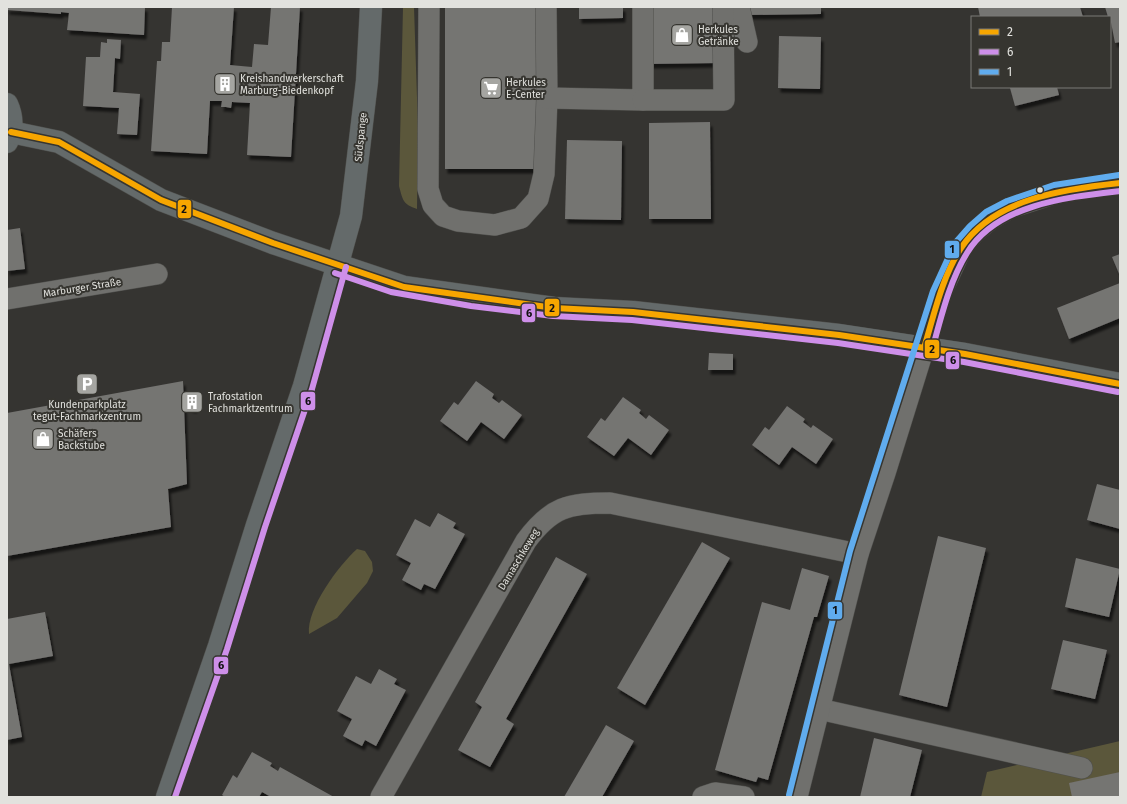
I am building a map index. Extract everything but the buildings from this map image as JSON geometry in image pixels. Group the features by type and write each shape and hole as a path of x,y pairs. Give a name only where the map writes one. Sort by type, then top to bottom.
{"main road":[{"name":"Südspange","path":"167,797 219,646 257,525 304,386 338,265 353,203 367,81 371,7"},
{"path":"7,104 12,122 9,137 59,142 161,200 393,284 472,298 554,308 634,312 808,332 924,348 1120,384"}],"street":[{"path":"429,7 428,189 433,205 443,216 458,222 495,225 521,218 538,199 544,174 547,98 546,7"},
{"path":"643,7 643,100"},
{"path":"547,98 724,100 723,7"},
{"path":"739,7 747,42"},
{"path":"797,797 858,554 946,280 962,247 975,232 991,218 1010,208 1056,193 1120,183"},
{"name":"Marburger Straße","path":"7,299 157,274"},
{"name":"Damaschkeweg","path":"381,797 526,541 549,515 572,506 590,503 610,503 858,554"},
{"path":"819,709 1082,768"},
{"path":"703,797 715,793 744,797"}],"shaded area":[{"path":"403,7 414,7 418,128 417,209 404,201 399,186"},
{"path":"357,549 365,551 372,562 373,571 367,583 337,618 309,634 309,624 318,600 333,576"},
{"path":"1120,741 1120,797 981,797 987,772"}],"transit line":[{"name":"2","path":"11,132 59,142 161,200 273,243 404,287 554,308 633,312 839,335 965,354 1120,384"},
{"name":"1","path":"789,795 850,551 933,291 955,243 970,226 986,212 1007,201 1054,185 1119,175"},
{"name":"2","path":"924,348 939,296 954,259 975,231 992,218 1011,207 1032,199 1054,193 1120,183"},
{"name":"6","path":"932,350 950,288 961,264 967,253 980,237 996,223 1015,213 1057,200 1120,191"},
{"name":"6","path":"175,797 227,649 265,527 312,389 346,267"},
{"name":"6","path":"335,273 391,292 471,306 553,316 632,320 838,343 964,362 1118,392"}],"place":[{"name":"Herkules Getränke","path":"682,35"},
{"name":"Kreishandwerkerschaft Marburg-Biedenkopf","path":"225,84"},
{"name":"Herkules E-Center","path":"491,88"},
{"name":"Kundenparkplatz tegut-Fachmarkzentrum","path":"87,384"},
{"name":"Trafostation Fachmarktzentrum","path":"192,402"},
{"name":"Schäfers Backstube","path":"43,439"}]}
